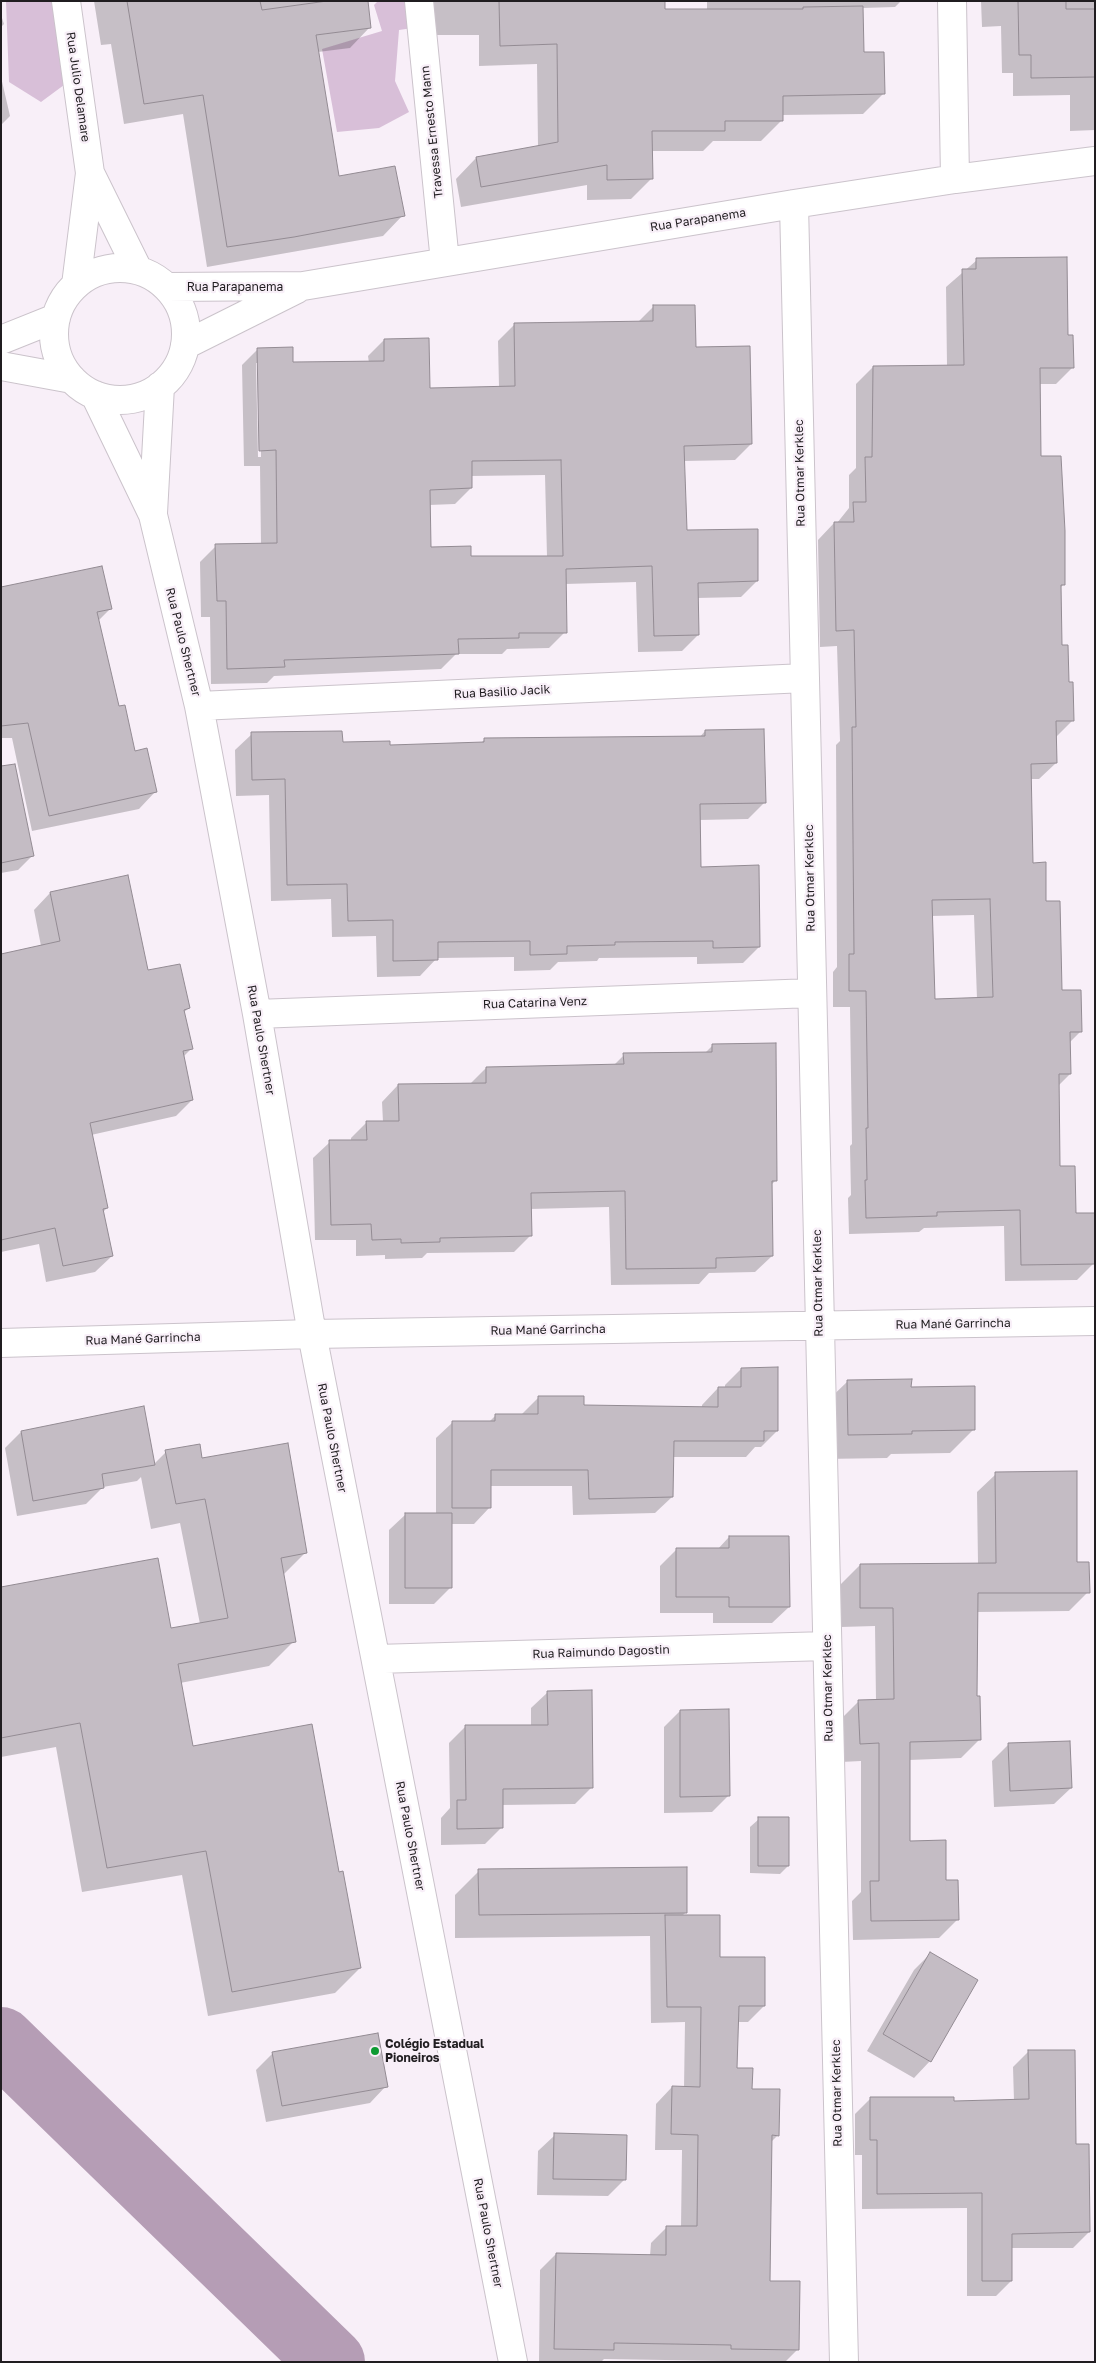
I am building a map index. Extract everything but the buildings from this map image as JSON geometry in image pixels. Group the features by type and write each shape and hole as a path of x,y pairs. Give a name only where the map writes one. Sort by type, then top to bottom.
{"street":[{"name":"Rua Julio Delamare","path":"66,1 90,172 76,285"},
{"name":"Travessa Ernesto Mann","path":"419,1 445,262"},
{"path":"952,1 955,179"},
{"name":"Rua Parapanema","path":"167,287 303,286 794,204 955,179 1095,161"},
{"name":"Rua Julio Delamare","path":"90,172 138,270"},
{"name":"Rua Otmar Kerklec","path":"794,204 844,2362"},
{"path":"1,366 72,379 95,394 112,398 129,399 145,395 160,386 176,368 185,345 186,324 180,304 167,287 138,270 109,269 95,273 76,285 60,306 56,318 55,340 60,360 72,379"},
{"name":"Rua Parapanema","path":"185,345 303,286"},
{"path":"1,340 56,318"},
{"name":"Rua Paulo Shertner","path":"153,515 160,386"},
{"name":"Rua Paulo Shertner","path":"95,394 153,515 199,706 257,1014 312,1334 513,2362"},
{"name":"Rua Basilio Jacik","path":"199,706 805,678"},
{"name":"Rua Catarina Venz","path":"257,1014 812,993"},
{"name":"Rua Mané Garrincha","path":"1,1343 312,1334 1095,1321"},
{"name":"Rua Raimundo Dagostin","path":"376,1659 827,1646"}],"shaded area":[{"path":"6,1 53,1 64,85 41,102 9,82"},
{"path":"378,1 418,1 420,27 399,30 395,81 409,112 379,128 337,132 322,49 382,31 374,5"}],"waterway":[{"path":"1,2041 331,2362"}],"place":[{"name":"Colégio Estadual Pioneiros","path":"375,2051"}]}
